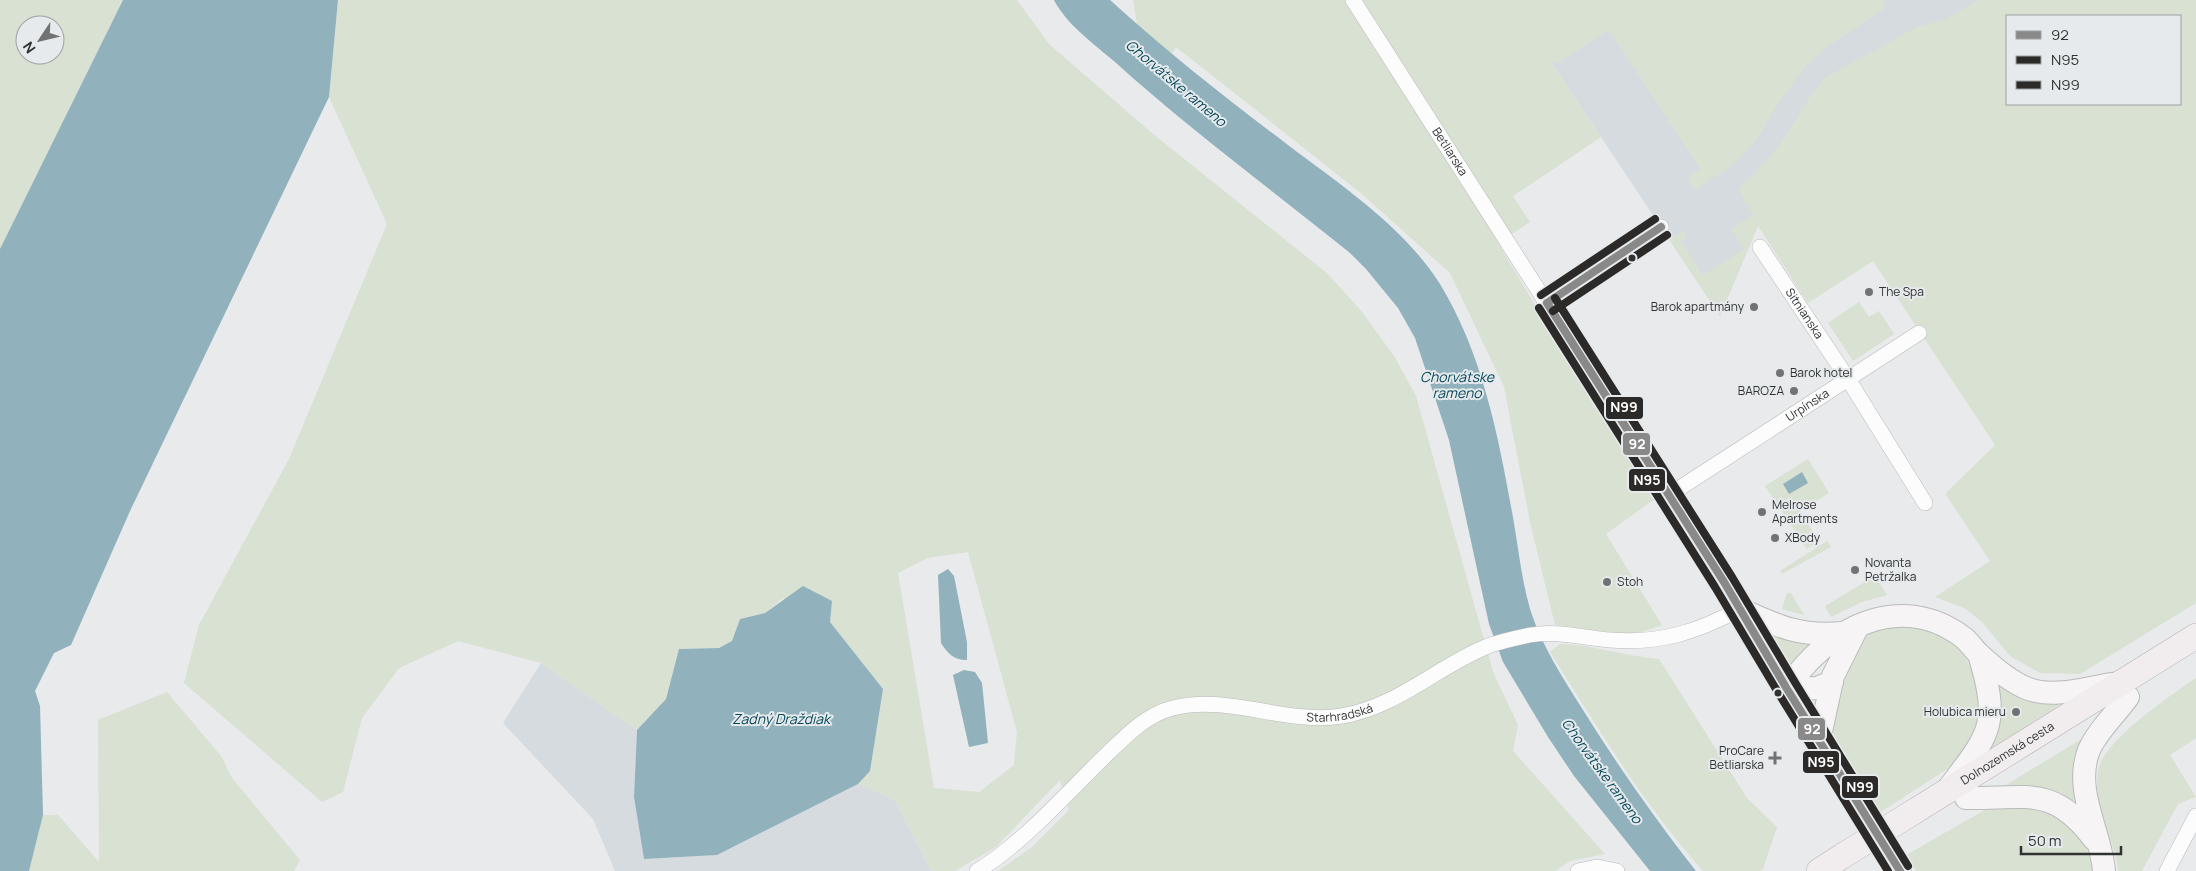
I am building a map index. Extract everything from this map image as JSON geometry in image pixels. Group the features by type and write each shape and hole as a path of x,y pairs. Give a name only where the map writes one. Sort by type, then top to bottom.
{"main road":[{"name":"Dolnozemská cesta","path":"2124,690 2196,636"},
{"name":"Dolnozemská cesta","path":"1819,871 1848,865 1919,817 2124,690 2196,653"}],"street":[{"name":"Betliarska","path":"1353,0 1508,246 1547,303 1669,494 1900,871"},
{"path":"1547,303 1661,227"},
{"name":"Sitnianska","path":"1760,247 1848,379"},
{"name":"Urpínska","path":"1669,494 1919,333"},
{"path":"1848,379 1925,503"},
{"path":"1740,609 1791,631 1820,634 1850,630 1886,618 1923,618 1948,627 1966,639 1979,654 1999,671 2026,688 2063,692 2124,690"},
{"name":"Starhradská","path":"977,871 992,862 1043,816 1137,726 1172,708 1208,704 1313,716 1342,716 1376,706 1489,646 1530,635 1555,632 1610,640 1652,641 1675,637 1713,624 1740,609"},
{"path":"1819,741 1832,682 1850,630"},
{"path":"1787,689 1805,662 1850,630"},
{"path":"1979,654 1990,697 1989,725 1982,744 1956,795 2024,795 2043,799 2075,817 2099,847"},
{"path":"1787,689 1812,689 1832,682"},
{"path":"2104,871 2086,793 2085,766 2089,750 2124,690"},
{"path":"2167,871 2196,816"},
{"path":"1578,871 1597,867 1617,871"}],"shaded area":[{"path":"1510,0 1986,0 1803,118 1720,316"},
{"path":"541,663 637,730 634,797 644,859 717,855 858,784 895,800 931,871 615,871 593,819 503,723"}],"green space":[{"path":"0,0 123,0 0,249"},
{"path":"338,0 1017,0 1049,44 1153,134 1328,274 1362,312 1394,356 1416,396 1493,672 1518,725 1513,751 1605,854 1570,861 1555,871 998,871 1032,847 1069,810 1060,780 996,847 955,871 931,871 895,800 858,784 870,771 883,689 830,622 783,598 765,613 740,619 732,641 719,648 679,649 666,699 637,730 541,663 458,641 399,668 362,718 343,792 322,802 184,683 199,625 289,459 387,224 329,97","holes":["968,552 1017,732 1014,765 979,792 934,788 898,573 927,558"]},
{"path":"1133,0 1693,0 1692,3 1695,0 1885,0 1883,10 1827,47 1807,65 1781,99 1754,143 1733,165 1695,190 1687,178 1700,169 1609,30 1557,64 1549,58 1601,137 1513,196 1530,222 1498,243 1581,382 1656,498 1606,534 1662,625 1633,635 1555,625 1530,522 1504,387 1450,273 1362,194 1176,47 1171,55 1137,25"},
{"path":"1978,0 2196,0 2196,603 2080,674 2040,673 2010,656 1983,623 1966,609 1935,597 1990,561 1946,495 1995,445 1873,261 1808,303 1758,226 1720,316 1669,239 1683,231 1687,237 1681,241 1703,275 1744,249 1731,229 1753,215 1739,191 1741,186 1780,144 1813,92 1826,77 1917,27 1946,19"},
{"path":"1859,302 1869,317 1879,311 1894,334 1853,361 1828,323"},
{"path":"1808,459 1829,493 1800,511 1819,541 1807,549 1765,486"},
{"path":"1827,541 1831,547 1782,574 1780,571"},
{"path":"1875,576 1887,595 1862,602 1831,617 1825,606"},
{"path":"1787,593 1791,593 1804,615 1782,609"},
{"path":"1897,623 1937,631 1958,646 1978,679 1980,725 1952,766 1879,813 1827,727 1853,645 1875,630"},
{"path":"1765,629 1825,640 1792,672"},
{"path":"1560,644 1585,646 1659,659 1747,798 1777,827 1763,869 1760,871 1703,871 1661,819 1622,765 1550,652"},
{"path":"1994,678 2064,702 1986,752"},
{"path":"2196,678 2196,738 2170,755 2196,797 2178,804 2142,871 2118,871 2115,855 2102,817 2097,785 2098,771 2103,759 2112,746 2125,733 2171,695"},
{"path":"167,692 221,756 232,778 300,860 294,871 29,871 43,815 58,815 99,862 98,720"},
{"path":"2085,737 2077,808 2035,788 2006,785"},
{"path":"1990,807 2051,809 2072,829 2085,845 2090,853 2094,871 1916,871 1906,855"}],"water":[{"path":"123,0 338,0 329,97 130,511 71,645 54,653 35,691 40,706 43,815 29,871 0,871 0,249"},
{"name":"Chorvátske rameno","path":"1054,0 1110,0 1198,75 1370,208 1390,225 1425,263 1455,310 1478,366 1501,453 1527,597 1540,635 1560,673 1610,751 1651,812 1696,871 1650,871 1574,776 1503,662 1489,624 1449,440 1415,338 1398,308 1366,269 1350,253 1143,87 1073,25"},
{"path":"1802,472 1808,483 1789,494 1783,484"},
{"path":"948,569 954,576 967,642 967,660 952,656 941,643 938,575"},
{"name":"Zadný Draždiak","path":"803,586 832,601 830,622 883,689 870,771 858,784 717,855 644,859 634,797 637,730 666,699 679,649 719,648 732,641 740,619 765,613"},
{"path":"964,670 975,672 982,683 988,743 969,747 953,675"}],"transit line":[{"name":"N99","path":"1541,295 1655,219"},
{"name":"92","path":"1547,303 1661,227"},
{"name":"N95","path":"1553,311 1667,235"},
{"name":"N99","path":"1555,298 1732,577 1908,866"},
{"name":"92","path":"1547,303 1724,582 1787,689 1900,871"},
{"name":"N95","path":"1539,308 1715,587 1888,871"}],"place":[{"name":"The Spa","path":"1869,292"},
{"name":"Barok apartmány","path":"1754,307"},
{"name":"Barok hotel","path":"1780,373"},
{"name":"BAROZA","path":"1794,391"},
{"name":"Melrose Apartments","path":"1762,512"},
{"name":"XBody","path":"1775,538"},
{"name":"Novanta Petržalka","path":"1855,570"},
{"name":"Stoh","path":"1607,582"},
{"name":"Holubica mieru","path":"2016,712"},
{"name":"ProCare Betliarska","path":"1775,758"}]}
